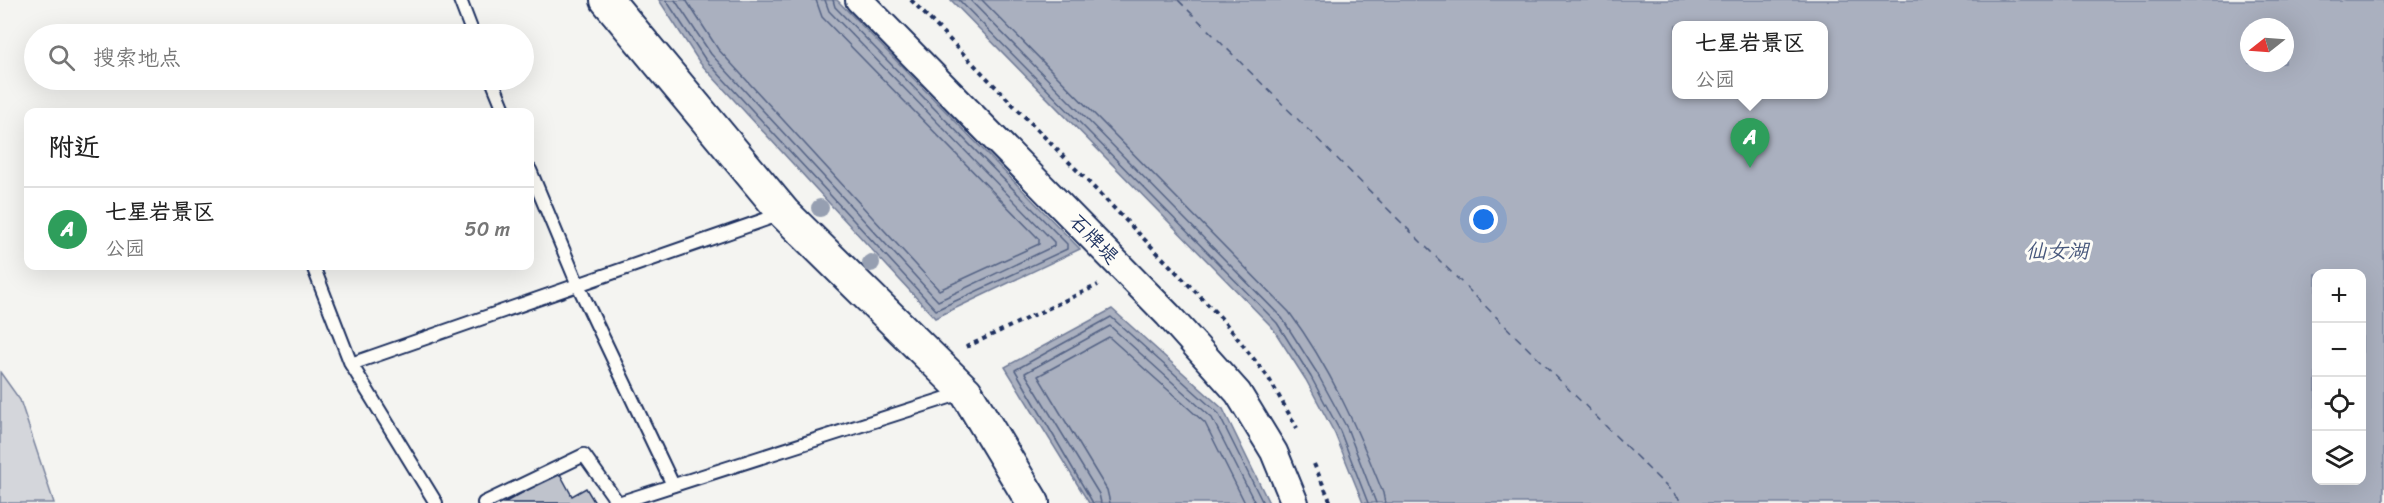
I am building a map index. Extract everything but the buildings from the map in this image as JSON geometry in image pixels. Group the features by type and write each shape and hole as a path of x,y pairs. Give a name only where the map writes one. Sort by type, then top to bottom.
{"street":[{"path":"607,0 784,213 966,392 1033,503"},
{"name":"石牌堤","path":"859,0 1125,272 1238,393 1274,452 1295,503"}],"lane":[{"path":"460,0 469,24"},
{"path":"496,90 503,108"},
{"path":"534,180 578,285 673,485"},
{"path":"351,364 784,213"},
{"path":"315,270 351,364 436,503"},
{"path":"484,503 584,455 618,503 966,392"}],"path":[{"path":"936,362 1125,272"}],"shaded area":[{"path":"0,372 20,400 54,503 0,503"}],"water":[{"path":"659,0 837,0 1080,249 935,318 700,63"},
{"name":"仙女湖","path":"951,0 2384,0 2384,503 1363,503 1335,434 1306,380 1272,327"},
{"path":"1112,309 1223,409 1269,503 1089,503 1005,367"}],"ferry route":[{"path":"1178,0 1683,503"}],"place":[{"name":"七星岩景区","path":"1750,168"}]}
